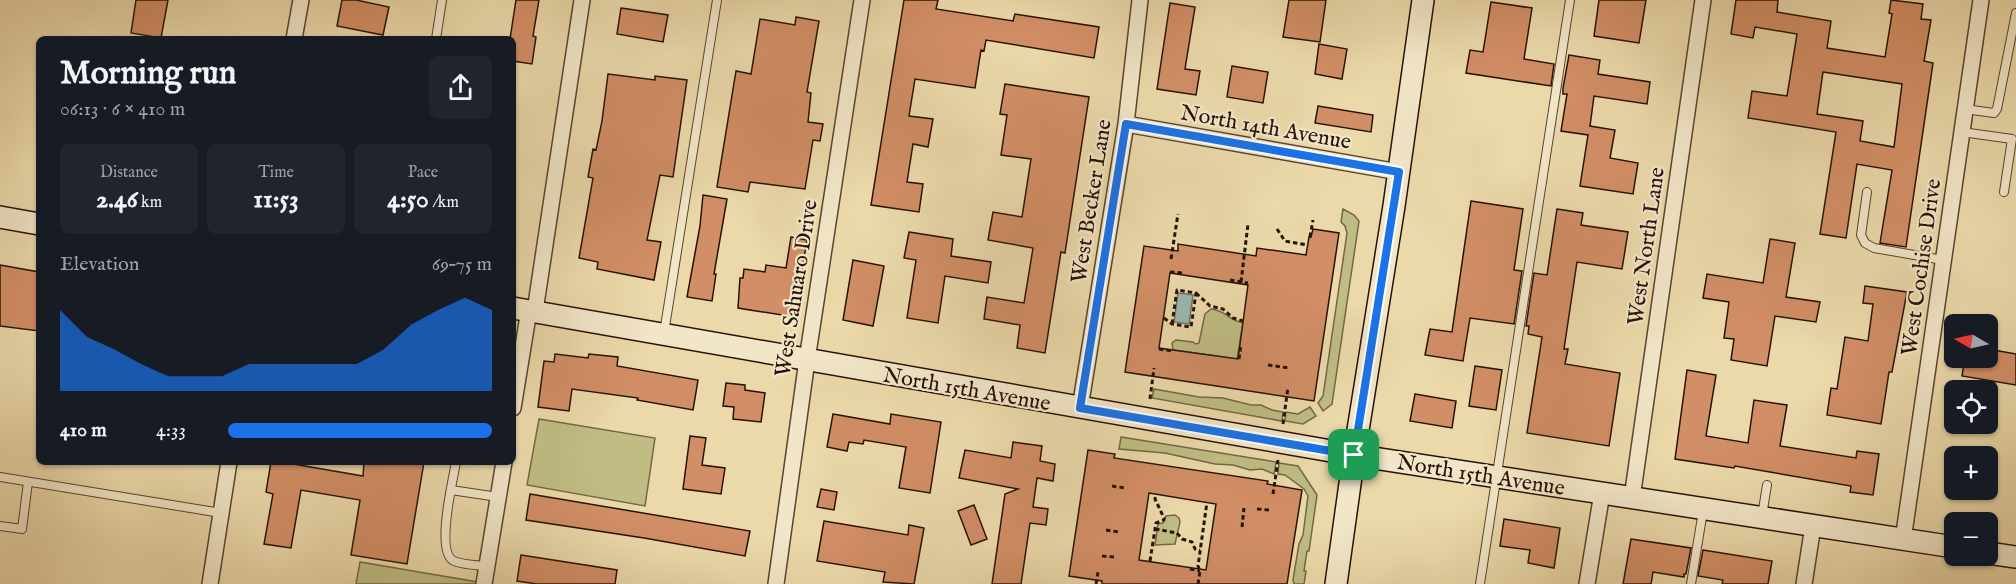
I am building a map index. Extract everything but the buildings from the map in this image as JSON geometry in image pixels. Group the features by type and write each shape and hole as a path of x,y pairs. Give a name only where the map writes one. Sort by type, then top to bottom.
{"street":[{"path":"295,36 301,0"},
{"path":"516,385 526,310 582,0"},
{"name":"West Sahuaro Drive","path":"776,584 807,360 862,0"},
{"name":"West Becker Lane","path":"1080,408 1126,124 1140,0"},
{"path":"1336,584 1423,0"},
{"name":"West North Lane","path":"1632,498 1703,0"},
{"name":"West Cochise Drive","path":"1903,540 1981,0"},
{"name":"North 14th Avenue","path":"1126,124 1399,172"},
{"path":"0,217 36,223"},
{"name":"North 15th Avenue","path":"526,310 1354,455 1944,546"},
{"path":"210,584 229,465"},
{"path":"484,584 503,465"},
{"path":"1587,584 1602,493"},
{"path":"1804,584 1814,526"},
{"path":"1998,554 2016,557"}],"lane":[{"path":"436,36 442,0"},
{"path":"664,334 717,0"},
{"path":"1480,584 1570,0"},
{"path":"1965,109 1994,114 1997,109 2016,13"},
{"path":"1962,132 2012,139 2004,192"},
{"path":"1867,192 1861,235 1865,243 1874,248 1943,260"},
{"path":"455,465 446,526 445,546 448,556 453,561 487,566"},
{"path":"0,477 221,513"},
{"path":"0,526 22,530 28,482"},
{"path":"1761,518 1767,485"},
{"path":"451,490 498,497"},
{"path":"1691,584 1703,509"}],"path":[{"path":"1171,259 1178,214"},
{"path":"1310,237 1313,220"},
{"path":"1241,282 1248,224"},
{"path":"1277,229 1285,241 1307,245"},
{"path":"1170,272 1183,273"},
{"path":"1230,280 1248,283"},
{"path":"1172,324 1177,290 1196,293 1210,306 1223,309 1233,318 1243,321"},
{"path":"1164,318 1172,324 1191,327 1196,293"},
{"path":"1239,359 1241,345"},
{"path":"1159,349 1172,351"},
{"path":"1268,365 1289,368"},
{"path":"1149,401 1154,368"},
{"path":"1283,424 1288,387"},
{"path":"1273,494 1278,460"},
{"path":"1112,486 1125,488"},
{"path":"1150,561 1156,523 1164,520 1155,499 1156,494"},
{"path":"1198,584 1200,571 1198,566 1207,502"},
{"path":"1242,527 1244,508"},
{"path":"1257,509 1269,510"},
{"path":"1155,529 1177,533 1182,539 1192,542 1195,549 1200,550"},
{"path":"1106,530 1119,532"},
{"path":"1102,556 1114,557"},
{"path":"1190,569 1200,571"},
{"path":"1096,584 1098,572"}],"shaded area":[{"path":"1343,209 1359,221 1332,404 1323,411 1318,403 1323,396 1347,233 1341,222"},
{"path":"1211,309 1243,323 1237,359 1173,350 1172,343 1176,340 1199,343 1205,314"},
{"path":"1154,389 1261,405 1283,412 1282,421 1152,398"},
{"path":"1310,407 1316,416 1303,424 1285,421 1286,412 1298,414"},
{"path":"539,419 655,438 645,506 527,485"},
{"path":"1121,437 1276,462 1274,474 1262,469 1250,470 1165,453 1119,449"},
{"path":"1279,463 1298,466 1317,495 1304,571 1306,571 1304,584 1294,584 1293,580 1299,544 1303,535 1308,496 1304,489 1285,475 1278,474"},
{"path":"1175,515 1180,522 1175,544 1155,545 1158,524 1163,523 1166,516"},
{"path":"360,562 478,582 485,584 356,584"}],"water":[{"path":"1178,293 1193,295 1189,324 1174,322"}],"route":[{"path":"1126,124 1399,172 1354,455 1080,408 1126,124"}]}
